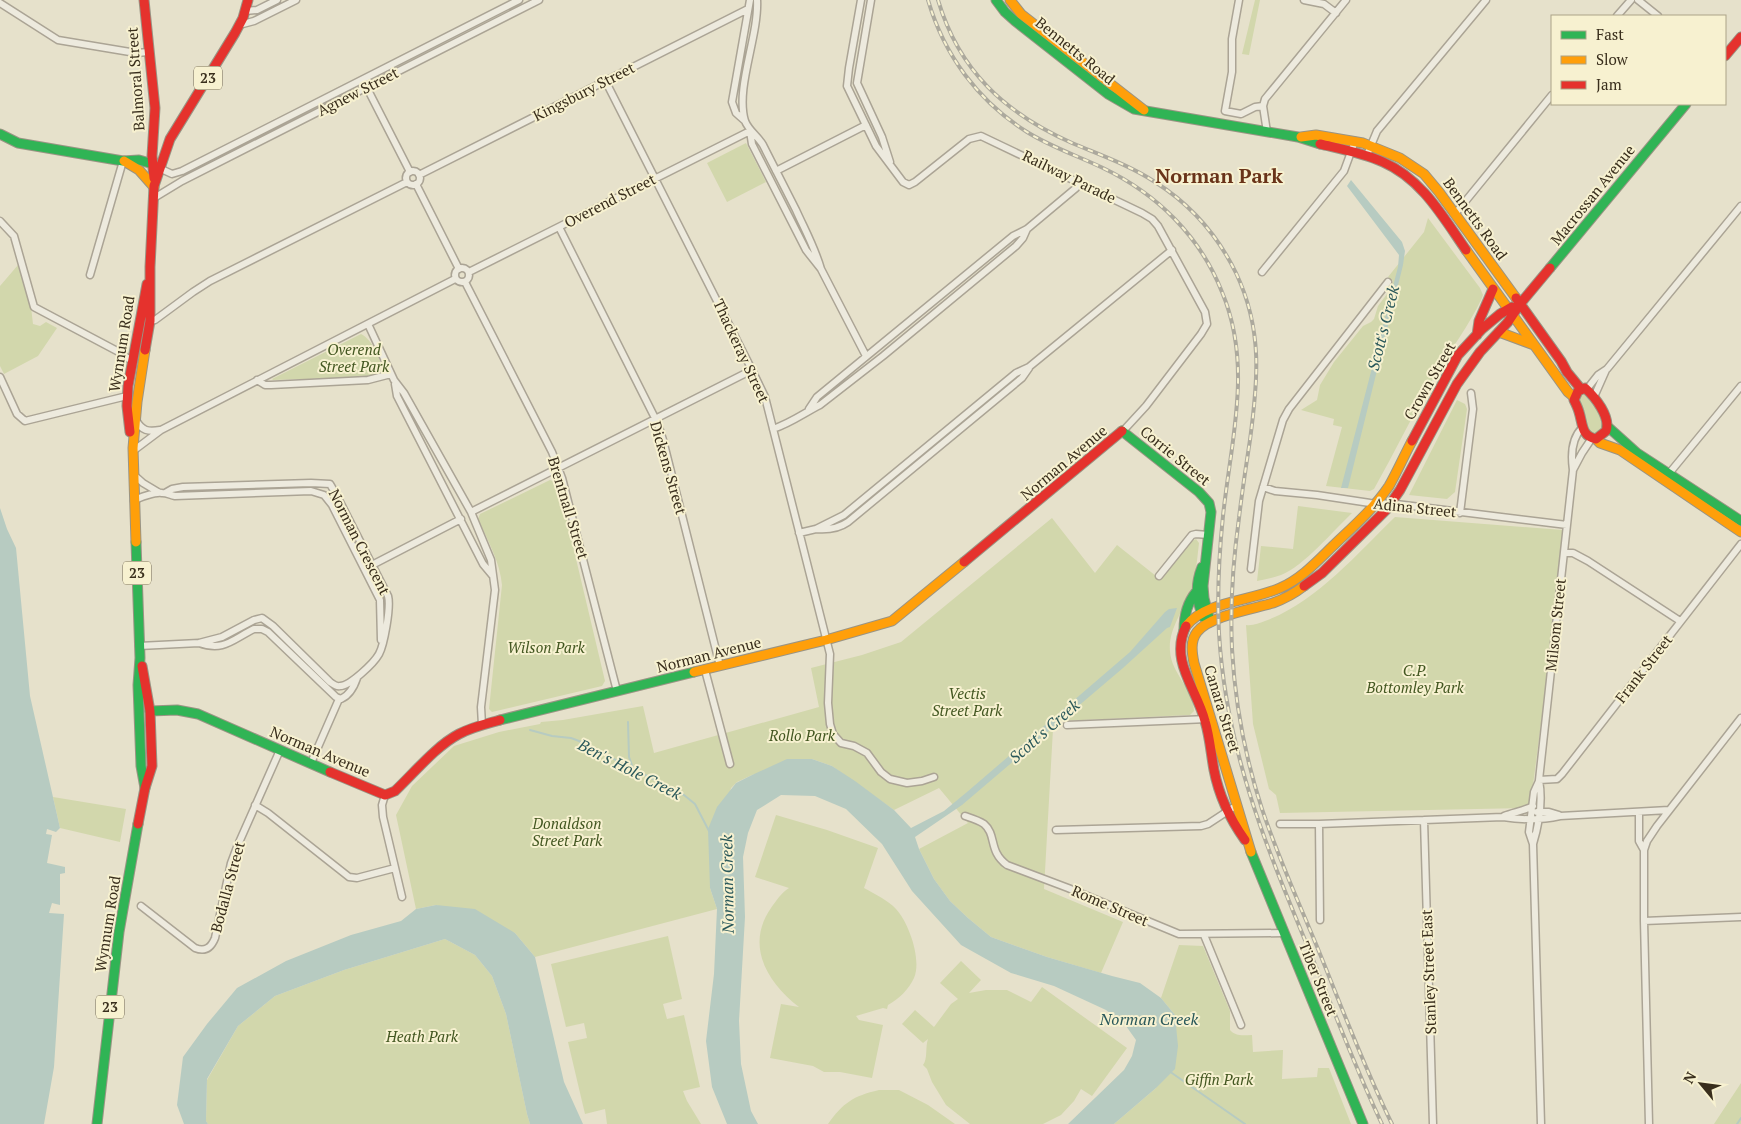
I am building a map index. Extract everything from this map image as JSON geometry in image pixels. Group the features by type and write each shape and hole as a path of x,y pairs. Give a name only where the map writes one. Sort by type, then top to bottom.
{"main road":[{"name":"Balmoral Street","path":"144,0 155,120 156,166 154,186"},
{"name":"23","path":"156,166 240,25 248,0"},
{"name":"Bennetts Road","path":"996,0 1000,7 1015,21 1079,65"},
{"name":"Bennetts Road","path":"1010,0 1021,14 1116,100 1134,109 1298,137 1314,143 1367,155 1395,167 1421,188 1568,392 1574,397"},
{"path":"1726,55 1741,37"},
{"name":"Macrossan Avenue","path":"1520,304 1685,105"},
{"path":"155,120 164,130 179,125"},
{"path":"0,134 18,143 123,161 141,160 156,166"},
{"name":"Bennetts Road","path":"1298,137 1316,135 1370,145 1394,155 1419,170 1429,179 1561,361 1567,372 1594,397 1608,426"},
{"path":"123,161 140,170 154,186"},
{"name":"Wynnum Road","path":"133,450 127,412 127,396 136,335 149,275 154,186"},
{"name":"Wynnum Road","path":"97,1124 119,932 145,788 153,760 150,711 139,646 133,474 136,419 150,321 151,296 149,275"},
{"path":"1477,335 1479,321 1493,289"},
{"name":"Crown Street","path":"1204,611 1272,591 1294,580 1313,565 1361,520 1375,504 1392,479 1463,349 1477,335 1520,304"},
{"name":"Crown Street","path":"1208,623 1281,599 1304,587 1370,526 1391,504 1405,482 1456,384 1477,355 1499,332 1510,312"},
{"path":"136,335 145,321 150,321"},
{"path":"1499,332 1521,342 1534,345"},
{"path":"127,396 135,391 141,380"},
{"path":"1584,389 1574,397 1582,428 1587,436 1620,450 1741,521"},
{"path":"1594,439 1603,434 1608,426 1631,449 1666,477 1741,532"},
{"name":"Corrie Street","path":"1123,431 1199,492 1209,503 1211,512 1208,535"},
{"name":"Norman Avenue","path":"139,712 171,710 190,712 385,794 394,792 452,738 482,724 886,624 899,617 1123,431"},
{"path":"1208,535 1203,591 1204,611 1208,623"},
{"path":"1204,611 1197,602 1196,592 1197,579 1205,561"},
{"name":"Canara Street","path":"1196,592 1184,614 1184,630 1180,644 1181,661 1208,719 1219,790 1228,810"},
{"path":"1184,630 1192,619 1204,611"},
{"name":"Canara Street","path":"1208,623 1195,636 1192,650 1208,719 1236,805"},
{"name":"Wynnum Road","path":"140,658 138,680 141,766 145,788"},
{"name":"Tiber Street","path":"1236,805 1248,844 1362,1124"},
{"name":"Tiber Street","path":"1228,810 1236,828 1248,844"}],"street":[{"path":"245,11 257,10 277,0"},
{"path":"240,25 256,20 296,0"},
{"name":"Agnew Street","path":"174,174 519,0"},
{"name":"Agnew Street","path":"154,198 176,184 539,0"},
{"path":"746,121 736,113 732,104 750,0"},
{"path":"757,0 756,22 742,98 746,121 752,144 807,252 821,269"},
{"name":"Railway Parade","path":"861,0 847,84 876,146 902,181 910,184 924,176 969,139 974,136 981,136 1080,182 1152,219 1172,250 1205,312 1207,324"},
{"name":"Railway Parade","path":"871,0 856,84 882,137 891,166"},
{"path":"1239,0 1232,39 1232,72 1225,111 1241,114 1255,107 1263,106"},
{"path":"1304,0 1324,4 1336,12"},
{"path":"1267,132 1263,106 1267,96 1346,0"},
{"path":"1367,155 1377,131 1486,0"},
{"path":"1619,15 1631,0"},
{"path":"1638,0 1657,15"},
{"path":"0,2 58,40 136,53 149,52"},
{"name":"Kingsbury Street","path":"419,175 748,9"},
{"name":"Thackeray Street","path":"606,82 765,397 830,657 828,713 834,737 841,743 868,753 881,772 890,779 908,783 934,778"},
{"path":"367,88 410,172"},
{"path":"1455,214 1551,96"},
{"path":"776,171 866,125"},
{"path":"750,131 760,140 776,171 815,248 821,269 866,356"},
{"name":"Overend Street","path":"469,272 750,131"},
{"path":"1262,272 1341,176 1355,141"},
{"path":"90,275 123,161"},
{"path":"156,166 174,174 171,179 176,184"},
{"path":"415,171 419,175 420,180 416,184 411,185 407,182 406,176 410,172 415,171"},
{"path":"150,321 155,320 210,281 407,182"},
{"path":"809,409 820,405 877,361 1003,257 1019,242 1028,229 1076,188 1080,182"},
{"path":"416,184 459,269"},
{"path":"1584,389 1606,369 1741,206"},
{"path":"0,221 11,231 15,238 34,307 117,351 132,361"},
{"name":"Dickens Street","path":"559,227 655,419 663,440 720,666"},
{"path":"773,429 794,421 809,409 817,397 866,356 1013,236 1028,229"},
{"path":"798,533 816,529 826,530 848,522 1022,378 1029,367 1172,250"},
{"path":"464,268 469,272 469,277 465,282 460,282 456,279 455,274 459,269 464,268"},
{"path":"133,450 161,430 456,279"},
{"name":"Brentnall Street","path":"465,282 558,468 565,487 617,691"},
{"path":"1251,568 1259,501 1283,420 1367,314 1388,282"},
{"path":"368,324 393,377 404,393 471,512 491,560 495,590 481,707 482,724"},
{"name":"Norman Avenue","path":"1123,431 1146,406 1207,324"},
{"path":"1594,397 1606,369"},
{"path":"471,512 752,370"},
{"path":"0,377 18,414 25,421 127,396"},
{"path":"257,380 265,385 271,385 393,377"},
{"path":"393,377 397,396 461,519 482,564 493,576"},
{"path":"1666,477 1741,386"},
{"path":"1460,513 1472,409 1471,393"},
{"path":"136,419 139,426 147,431 161,430"},
{"name":"Milsom Street","path":"1541,1124 1533,844 1530,832 1535,813 1534,792 1539,780 1567,525 1573,470 1571,458 1578,433 1582,428"},
{"name":"Milsom Street","path":"1573,470 1582,453 1594,439"},
{"name":"Norman Crescent","path":"133,474 143,483 162,493 175,496 311,491 326,497 332,504 380,600 381,644"},
{"name":"Norman Crescent","path":"134,501 138,498 183,487 328,484 337,496 389,599 386,624 378,654 357,678 352,690 343,698 339,698"},
{"name":"Adina Street","path":"1263,487 1275,491 1375,504 1391,504 1567,525"},
{"path":"372,565 461,519"},
{"path":"1159,576 1192,535 1208,535"},
{"name":"Frank Street","path":"1539,780 1557,778 1562,774 1741,544"},
{"path":"1564,552 1573,553 1680,621"},
{"path":"199,643 208,639 222,637 254,620 262,618 273,626 332,684 342,686 357,678"},
{"path":"139,646 199,643 210,646 223,646 254,629 266,630 329,692 339,698 311,763"},
{"path":"705,670 730,764"},
{"path":"1649,1124 1644,850 1647,841 1669,810 1741,718"},
{"path":"1067,725 1208,719"},
{"name":"Bodalla Street","path":"141,906 195,948 204,950 211,946 215,938 234,854 280,750"},
{"path":"385,794 382,811 402,896"},
{"path":"255,805 268,813 349,877 357,878 395,868"},
{"path":"1056,830 1201,826 1208,824 1236,805"},
{"path":"1503,817 1524,811 1549,818 1669,810"},
{"path":"1639,812 1639,841 1644,850"},
{"path":"1280,824 1503,817 1535,813"},
{"name":"Rome Street","path":"965,816 986,826 992,836 997,856 1007,865 1179,934 1284,933"},
{"name":"Stanley Street East","path":"1424,820 1434,1124"},
{"path":"1319,824 1320,920"},
{"path":"1644,921 1741,917"},
{"path":"1204,935 1241,1025"}],"green space":[{"path":"1255,0 1260,0 1249,55 1242,54"},
{"path":"746,143 766,182 727,202 707,163"},
{"path":"1428,218 1480,288 1483,295 1482,298 1434,377 1374,489 1370,491 1326,486 1342,427 1333,425 1334,419 1301,410 1317,400 1320,385 1334,362 1363,326 1374,319 1378,306 1390,290 1393,281 1388,277 1424,232"},
{"path":"18,265 31,307 33,324 40,326 46,322 57,328 38,356 4,374 0,366 0,286"},
{"name":"Overend Street Park","path":"361,334 376,351 382,367 383,372 381,375 368,377 272,379"},
{"path":"1584,393 1594,403 1601,419 1603,429 1597,434 1588,432 1578,401 1580,395"},
{"path":"1457,400 1465,404 1467,409 1455,492 1447,499 1409,495"},
{"name":"Wilson Park","path":"550,480 558,483 605,681 602,686 492,712 489,709 502,585 496,560 478,519 480,514"},
{"path":"1298,506 1352,513 1299,564 1281,575 1257,581 1261,546 1293,549"},
{"name":"C.P. Bottomley Park","path":"1395,517 1563,530 1548,670 1530,808 1280,813 1276,795 1269,789 1253,724 1246,625 1254,625 1283,613 1318,590"},
{"path":"1052,518 1095,573 1117,545 1161,580 1192,541 1196,539 1199,543 1192,587 1174,628 1170,643 1171,659 1190,696 1194,711 1190,715 1061,721 1053,729 1044,889 1123,922 1101,973 1047,957 991,937 950,901 934,879 919,849 968,823 939,788 894,810 832,766 812,759 752,775 737,782 731,788 710,888 717,909 535,957 515,933 436,905 416,909 396,815 412,786 454,746 499,732 540,724 541,722 643,706 654,753 819,707 811,668 862,655 901,642"},
{"path":"53,797 126,809 120,842 60,828"},
{"path":"776,815 878,848 864,888 893,906 901,915 910,932 916,962 916,970 912,982 896,1000 888,1005 887,1009 883,1008 856,1016 859,1020 883,1025 872,1078 840,1072 824,1072 813,1066 770,1058 781,1004 799,1007 777,987 763,962 760,949 763,922 777,900 789,888 755,877"},
{"path":"668,936 682,999 663,1004 667,1019 684,1015 700,1087 683,1091 701,1124 607,1124 605,1109 585,1114 568,1042 587,1038 584,1023 566,1027 551,964"},
{"name":"Heath Park","path":"445,939 475,955 492,976 506,1014 530,1124 208,1124 206,1121 207,1080 238,1026 275,996 344,970"},
{"name":"Giffin Park","path":"1179,945 1203,946 1230,1011 1230,1030 1237,1035 1252,1035 1253,1052 1283,1050 1282,1079 1317,1077 1318,1068 1329,1068 1351,1124 1114,1124 1156,1088 1175,1015 1161,998"},
{"path":"961,961 981,980 969,993 986,990 1007,990 1031,1002 1042,987 1127,1048 1092,1096 1081,1089 1074,1101 1061,1115 1043,1124 970,1124 946,1105 923,1065 928,1039 923,1043 902,1024 915,1010 934,1027 951,1004 958,999 940,983"},
{"path":"1741,1083 1741,1124 1714,1124"},
{"path":"879,1090 899,1090 928,1105 955,1124 828,1124 849,1101"}],"water":[{"name":"Scott's Creek","path":"1351,180 1402,242 1405,251 1348,488 1341,488 1398,267 1399,255 1347,186"},
{"path":"0,508 16,548 30,696 60,828 56,832 47,829 46,834 52,835 47,863 65,867 65,873 60,874 60,905 52,903 49,913 64,914 54,1067 44,1124 0,1124"},
{"name":"Norman Creek","path":"1177,608 1170,627 962,805 915,837 934,879 950,901 991,937 1047,957 1140,983 1161,998 1175,1015 1178,1046 1175,1069 1114,1124 1068,1124 1124,1070 1132,1056 1136,1040 1126,1026 1106,1010 1054,986 1011,973 961,945 912,891 882,844 846,809 815,796 781,795 757,810 748,833 743,857 745,917 739,1021 741,1064 751,1111 758,1124 727,1124 712,1087 706,1041 714,974 717,909 710,888 708,829 717,807 736,783 787,759 812,759 832,766 855,781 894,810 911,828 944,811 967,792 1130,652 1165,612 1169,609"},
{"path":"436,905 475,909 515,933 535,957 564,1082 583,1124 530,1124 506,1014 492,976 475,955 445,939 344,970 275,996 238,1026 207,1079 206,1121 208,1124 184,1124 177,1105 183,1057 237,988 286,961 351,935 401,921 416,909"}],"waterway":[{"path":"628,722 629,757 633,768"},
{"name":"Ben's Hole Creek","path":"530,730 579,741 684,795 695,804 709,831"},
{"path":"1169,1071 1245,1124"},
{"path":"1737,1124 1741,1118"}],"railway":[{"path":"928,0 943,39 953,58 978,91 993,106 1027,132 1123,178 1159,204 1175,219 1202,253 1222,292 1231,320 1236,347 1238,375 1237,403 1219,560 1218,589 1223,677 1230,720 1252,802 1281,882 1382,1124"},
{"path":"938,0 958,48 972,69 988,87 1026,118 1048,131 1135,170 1180,200 1202,222 1221,246 1245,294 1254,335 1256,376 1253,418 1235,550 1232,600 1231,633 1238,710 1256,789 1275,845 1363,1059 1392,1124"}],"traffic: fast":[{"path":"996,0 1015,21 1108,94 1134,109 1298,137 1320,144"},
{"path":"1550,268 1685,105"},
{"path":"0,134 18,143 123,161 139,160 153,164"},
{"path":"1607,426 1637,453 1741,521"},
{"path":"1122,431 1199,492 1209,503 1211,512 1203,586 1210,622"},
{"path":"136,542 140,658 138,685 141,766 145,788"},
{"path":"1202,567 1197,592 1203,617"},
{"path":"1184,630 1187,610 1196,592"},
{"path":"500,720 694,672"},
{"path":"150,711 177,710 198,714 330,772"},
{"path":"97,1124 119,932 138,824"},
{"path":"1251,852 1363,1124"}],"traffic: slow":[{"path":"1010,0 1021,14 1144,110"},
{"path":"1301,137 1316,135 1363,143 1400,158 1424,174 1516,298"},
{"path":"124,161 139,170 154,187"},
{"path":"1466,250 1568,392 1574,397"},
{"path":"1499,332 1534,345"},
{"path":"136,542 133,448 137,402 145,350"},
{"path":"1596,439 1600,443 1620,450 1741,532"},
{"path":"1186,626 1205,611 1280,588 1303,574 1378,501 1389,486 1412,441"},
{"path":"694,672 826,640 892,621 964,562"},
{"path":"1251,852 1194,663 1192,643 1197,632 1203,626 1221,617 1273,603 1289,596 1304,586"}],"traffic: jam":[{"path":"144,0 155,108 152,156 154,178"},
{"path":"145,350 150,321 150,267 154,186 170,139 235,33 243,18 248,0"},
{"path":"1726,55 1741,37"},
{"path":"1320,144 1375,159 1397,169 1409,178 1430,200 1466,250"},
{"path":"1304,586 1322,573 1386,510 1400,490 1457,384 1480,352 1508,322 1520,304 1550,268"},
{"path":"130,432 127,406 128,386 147,284"},
{"path":"1477,335 1479,321 1493,289"},
{"path":"1516,298 1567,372 1581,389"},
{"path":"1412,441 1458,355 1482,329 1512,307"},
{"path":"1585,388 1597,402 1606,420 1606,431 1596,439 1585,432 1574,400 1578,391 1585,388"},
{"path":"964,562 1122,431"},
{"path":"1186,626 1182,639 1182,663 1205,721 1216,780 1222,798 1245,840"},
{"path":"138,824 145,788 152,766 150,711 142,666"},
{"path":"330,772 385,795 395,791 450,739 469,729 500,720"}],"district":[{"name":"Norman Park","path":"1219,176"}],"park label":[{"name":"Vectis Street Park","path":"967,702"},
{"name":"Rollo Park","path":"802,736"},
{"name":"Donaldson Street Park","path":"567,832"}]}
